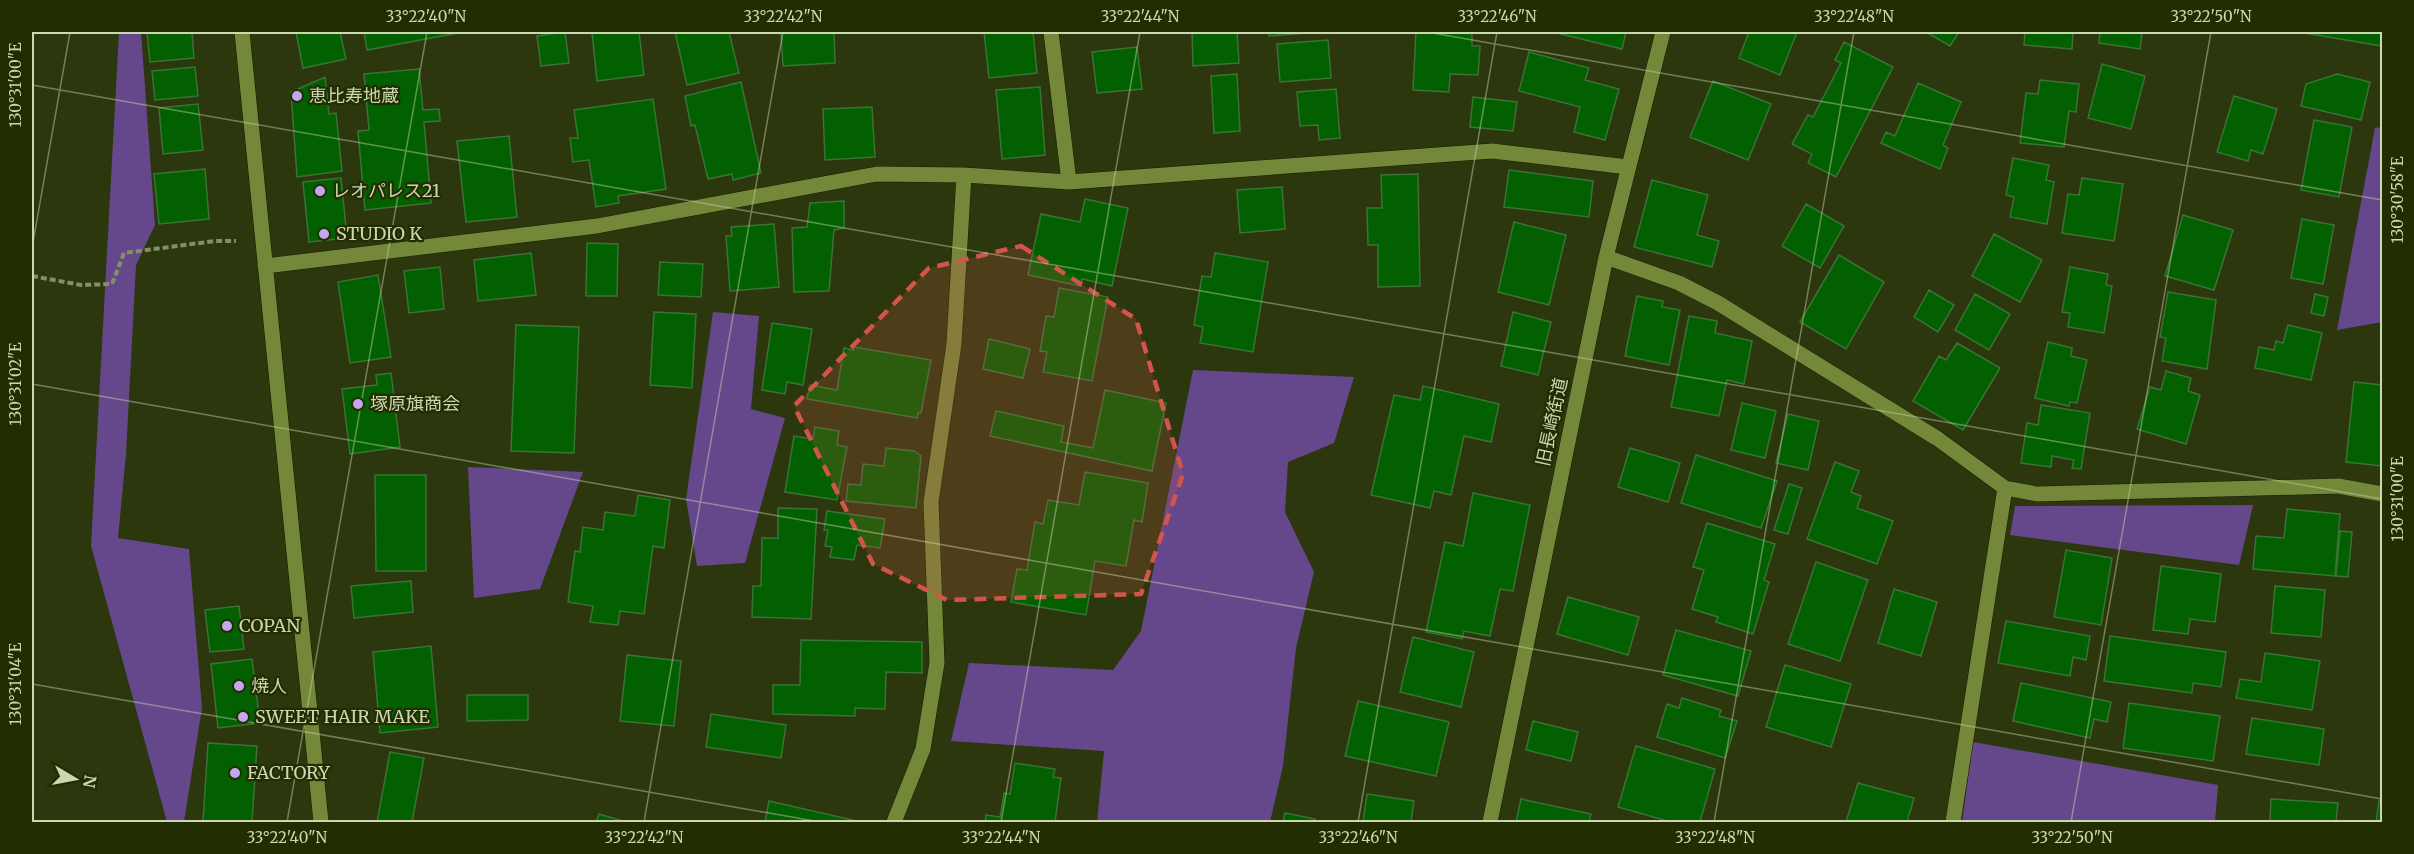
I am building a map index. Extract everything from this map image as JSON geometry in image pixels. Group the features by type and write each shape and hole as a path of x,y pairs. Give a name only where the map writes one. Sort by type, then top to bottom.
{"street":[{"path":"242,32 321,822"},
{"path":"1051,32 1069,182"},
{"name":"旧長崎街道","path":"1490,822 1606,258 1663,32"},
{"path":"265,266 597,226 878,174 964,175 1069,182 1492,151 1628,167"},
{"path":"894,822 923,749 937,663 931,502 954,344 964,175"},
{"path":"1606,258 1678,283 1718,303 1938,439 2005,488 2037,494 2338,486 2382,494"},
{"path":"1953,822 2005,488"}],"path":[{"path":"32,276 81,285 112,284 124,253 215,241 264,241"}],"highlighted area":[{"path":"1021,246 1136,319 1183,474 1141,594 947,600 873,564 794,406 929,268"}],"shaded area":[{"path":"119,32 141,32 155,225 136,265 126,454 118,538 189,549 202,708 184,822 167,822 91,546"},
{"path":"2382,127 2382,322 2337,330 2375,128"},
{"path":"713,312 759,316 751,409 785,418 745,563 697,566 686,499"},
{"path":"1193,370 1354,377 1334,443 1288,462 1285,512 1314,572 1296,648 1283,766 1270,822 1097,822 1104,751 951,741 969,663 1113,670 1141,631"},
{"path":"468,467 583,472 540,589 474,598"},
{"path":"2253,505 2239,565 2010,535 2015,506"},
{"path":"1973,742 2218,785 2215,822 1962,822"}],"building":[{"path":"147,32 192,32 194,58 150,62"},
{"path":"296,32 340,32 346,59 303,68"},
{"path":"364,32 463,32 367,50"},
{"path":"565,32 569,63 541,66 537,36"},
{"path":"592,32 639,32 644,75 597,81"},
{"path":"675,32 729,32 739,73 687,85"},
{"path":"781,32 834,32 835,63 783,66"},
{"path":"984,32 1033,32 1037,73 989,78"},
{"path":"1192,32 1237,32 1239,63 1193,66"},
{"path":"1268,32 1319,32 1269,36"},
{"path":"1416,32 1472,32 1472,46 1480,46 1478,75 1450,74 1449,92 1413,90"},
{"path":"1553,32 1626,32 1622,49"},
{"path":"1749,32 1797,32 1780,75 1739,58"},
{"path":"1926,32 1959,32 1950,46"},
{"path":"2025,32 2073,32 2072,49 2024,45"},
{"path":"2100,32 2142,32 2140,49 2099,43"},
{"path":"2298,32 2382,32 2382,46"},
{"path":"1328,40 1331,78 1280,82 1277,44"},
{"path":"1844,42 1893,67 1836,177 1808,163 1812,154 1792,144 1808,115 1813,117 1841,63 1835,60"},
{"path":"1137,47 1142,89 1097,93 1092,52"},
{"path":"1529,52 1589,68 1585,80 1619,89 1605,140 1574,132 1580,107 1519,91"},
{"path":"2102,64 2145,76 2131,129 2088,118"},
{"path":"195,67 198,96 155,100 152,71"},
{"path":"419,69 423,110 439,109 440,121 424,122 431,203 365,210 358,131 369,130 364,74"},
{"path":"1237,74 1240,131 1214,133 1211,76"},
{"path":"2337,74 2370,82 2361,120 2301,106 2306,84"},
{"path":"325,77 329,114 336,113 342,171 297,177 291,92"},
{"path":"2040,80 2079,84 2076,112 2069,111 2064,147 2020,143 2026,93 2038,94"},
{"path":"1713,81 1771,104 1748,160 1690,137"},
{"path":"741,82 761,173 733,180 732,174 708,179 695,125 691,126 685,96"},
{"path":"1918,83 1961,102 1943,145 1948,148 1940,169 1881,143 1886,132 1895,136"},
{"path":"1040,87 1045,155 1002,159 996,90"},
{"path":"1336,89 1340,138 1319,140 1318,125 1300,126 1297,92"},
{"path":"2234,96 2277,109 2263,154 2251,150 2248,161 2217,152"},
{"path":"1473,97 1517,102 1513,131 1470,127"},
{"path":"653,99 666,189 618,196 619,203 596,207 589,160 573,162 570,138 578,138 574,110"},
{"path":"198,104 203,150 163,154 159,108"},
{"path":"872,107 875,157 825,160 823,109"},
{"path":"2314,120 2352,127 2339,197 2301,190"},
{"path":"509,136 517,217 466,222 457,141"},
{"path":"2013,158 2049,165 2046,180 2054,182 2047,224 2010,217 2014,197 2006,195"},
{"path":"205,169 209,219 159,224 154,174"},
{"path":"1509,170 1593,181 1589,217 1504,207"},
{"path":"1418,174 1420,286 1378,287 1378,245 1368,245 1367,208 1382,208 1381,175"},
{"path":"341,178 347,238 309,242 303,182"},
{"path":"2082,178 2123,184 2114,241 2062,233 2068,194 2079,195"},
{"path":"1652,180 1708,195 1697,235 1719,241 1712,267 1634,247"},
{"path":"1282,187 1285,229 1240,233 1237,190"},
{"path":"1085,199 1128,208 1112,286 1082,279 1081,286 1028,275 1041,214 1080,222"},
{"path":"844,201 844,228 834,230 829,291 794,292 792,228 807,227 810,203"},
{"path":"1806,204 1844,226 1820,268 1782,246"},
{"path":"2183,215 2233,230 2214,290 2165,276"},
{"path":"2302,219 2334,225 2323,284 2291,278"},
{"path":"1514,222 1566,235 1549,305 1498,292"},
{"path":"774,224 779,287 730,291 726,236 732,236 731,227"},
{"path":"1994,234 2042,260 2020,302 1972,276"},
{"path":"587,243 618,244 617,296 586,296"},
{"path":"531,253 536,295 478,301 474,260"},
{"path":"1215,253 1268,262 1253,352 1200,343 1203,327 1194,325 1202,276 1211,277"},
{"path":"1839,255 1884,282 1846,349 1800,322"},
{"path":"660,262 703,264 701,297 658,295"},
{"path":"440,267 444,309 409,313 404,271"},
{"path":"2070,267 2108,274 2106,285 2112,286 2104,333 2068,327 2070,313 2062,312"},
{"path":"378,275 391,357 350,363 338,282"},
{"path":"1059,288 1108,297 1092,381 1043,372 1047,352 1040,351 1046,316 1054,317"},
{"path":"1929,290 1954,305 1938,332 1914,317"},
{"path":"2168,292 2216,300 2207,369 2162,361 2166,338 2160,337"},
{"path":"1975,294 2010,314 1989,350 1955,330"},
{"path":"2315,294 2328,297 2324,316 2311,313"},
{"path":"1637,296 1663,301 1662,307 1680,310 1669,365 1625,356"},
{"path":"654,312 696,314 692,388 650,385"},
{"path":"1513,312 1551,322 1538,375 1501,366"},
{"path":"1689,316 1717,321 1715,333 1752,341 1744,384 1727,380 1719,416 1671,407"},
{"path":"772,323 812,329 803,385 787,382 785,394 762,390"},
{"path":"516,325 579,327 574,453 511,451"},
{"path":"2288,325 2322,333 2311,380 2255,368 2259,347 2274,350 2276,341 2283,343"},
{"path":"989,339 1030,349 1023,378 983,369"},
{"path":"2048,342 2072,348 2071,356 2087,360 2077,403 2070,402 2069,406 2035,398"},
{"path":"1957,343 2000,368 1963,430 1913,401 1939,356 1946,360"},
{"path":"854,347 931,360 921,413 918,413 917,418 807,399 810,385 837,390 844,348 854,350"},
{"path":"2166,371 2191,378 2188,391 2200,395 2186,444 2137,429 2150,387 2161,390"},
{"path":"391,373 400,447 350,454 342,389 377,385 376,375"},
{"path":"2354,382 2382,385 2382,466 2346,462"},
{"path":"1423,386 1499,404 1491,442 1464,436 1451,495 1434,491 1430,508 1371,495 1394,395 1420,400"},
{"path":"1105,390 1166,403 1152,471 990,436 996,411 1064,426 1061,442 1093,448"},
{"path":"1742,403 1776,411 1765,458 1731,450"},
{"path":"2041,405 2090,413 2081,469 2072,468 2074,460 2052,456 2051,467 2021,463 2027,423 2038,425"},
{"path":"1788,414 1819,421 1808,470 1776,463"},
{"path":"815,427 839,431 837,445 847,447 837,500 785,492 794,436 813,439"},
{"path":"886,448 914,451 921,456 916,508 846,501 848,484 861,485 863,464 884,466"},
{"path":"1630,448 1680,463 1668,502 1618,487"},
{"path":"1696,455 1777,481 1761,528 1681,503"},
{"path":"1835,462 1859,471 1851,492 1861,496 1857,508 1893,521 1877,564 1807,539"},
{"path":"1085,472 1148,483 1142,522 1134,520 1126,566 1095,561 1086,615 1011,602 1017,569 1027,570 1035,522 1043,524 1048,500 1079,505"},
{"path":"375,475 426,475 426,571 376,571"},
{"path":"1789,484 1802,488 1788,534 1774,530"},
{"path":"1473,493 1530,505 1513,591 1500,589 1490,636 1464,631 1462,639 1426,632 1445,542 1463,546"},
{"path":"638,495 670,500 664,548 653,546 644,614 620,611 618,625 590,622 593,606 568,602 575,551 580,552 583,527 603,530 605,512 635,516"},
{"path":"778,508 817,509 811,619 752,617 753,586 761,586 762,538 778,538"},
{"path":"2287,509 2340,514 2335,576 2253,569 2256,536 2284,538"},
{"path":"827,511 885,519 880,548 857,545 854,560 830,557 832,547 825,546 828,530 824,530"},
{"path":"1707,523 1775,544 1764,580 1769,582 1753,634 1716,622 1718,617 1692,609 1704,570 1693,567"},
{"path":"2340,531 2352,532 2348,577 2336,576"},
{"path":"2066,550 2112,558 2101,625 2054,617"},
{"path":"1816,562 1868,580 1840,661 1788,644"},
{"path":"2161,566 2221,574 2215,622 2190,619 2188,634 2153,630"},
{"path":"411,581 413,612 354,618 351,586"},
{"path":"2275,586 2325,590 2321,637 2271,633"},
{"path":"1894,589 1937,602 1921,656 1878,643"},
{"path":"1568,597 1639,617 1628,655 1557,634"},
{"path":"239,606 244,649 210,652 205,610"},
{"path":"2006,621 2090,636 2086,660 2073,657 2070,676 1998,663"},
{"path":"1676,630 1751,651 1738,696 1663,675"},
{"path":"2110,636 2226,652 2221,687 2193,683 2192,693 2104,681"},
{"path":"1413,637 1474,652 1461,707 1400,692"},
{"path":"801,640 922,642 922,673 886,672 885,709 855,708 855,716 773,714 773,685 800,685"},
{"path":"431,646 438,727 380,733 373,652"},
{"path":"2265,653 2320,661 2312,710 2236,698 2240,679 2261,682"},
{"path":"627,655 681,661 674,726 620,721"},
{"path":"252,659 260,723 218,728 211,664"},
{"path":"1785,665 1851,684 1831,747 1766,727"},
{"path":"2021,683 2111,702 2107,722 2094,719 2090,738 2013,721"},
{"path":"467,695 528,695 528,720 467,721"},
{"path":"1682,698 1721,710 1719,716 1737,721 1725,758 1657,737 1667,704 1679,708"},
{"path":"1358,701 1449,722 1436,776 1345,756"},
{"path":"2129,703 2220,716 2213,761 2123,748"},
{"path":"711,714 786,725 781,758 706,747"},
{"path":"2252,718 2324,729 2319,765 2246,754"},
{"path":"1533,721 1578,732 1571,761 1526,750"},
{"path":"208,743 257,746 252,822 203,821"},
{"path":"1636,746 1715,769 1700,822 1671,822 1618,807"},
{"path":"390,752 424,758 412,822 377,822"},
{"path":"1015,763 1055,769 1053,777 1061,778 1055,822 985,822 986,815 1000,817 1004,793 1010,794"},
{"path":"1858,783 1914,798 1907,822 1846,822"},
{"path":"1367,794 1414,801 1411,822 1363,822"},
{"path":"1521,799 1591,814 1589,822 1516,822"},
{"path":"2271,799 2338,803 2336,822 2270,822"},
{"path":"769,801 857,821 857,822 765,822"},
{"path":"2379,801 2382,802 2382,822 2376,822"},
{"path":"1285,813 1315,819 1314,822 1283,822"},
{"path":"599,814 626,822 596,822"}],"place":[{"name":"恵比寿地蔵","path":"297,96"},
{"name":"レオパレス21","path":"320,191"},
{"name":"STUDIO K","path":"324,234"},
{"name":"塚原旗商会","path":"358,404"},
{"name":"COPAN","path":"227,626"},
{"name":"焼人","path":"239,686"},
{"name":"SWEET HAIR MAKE","path":"243,717"},
{"name":"FACTORY","path":"235,773"}]}
